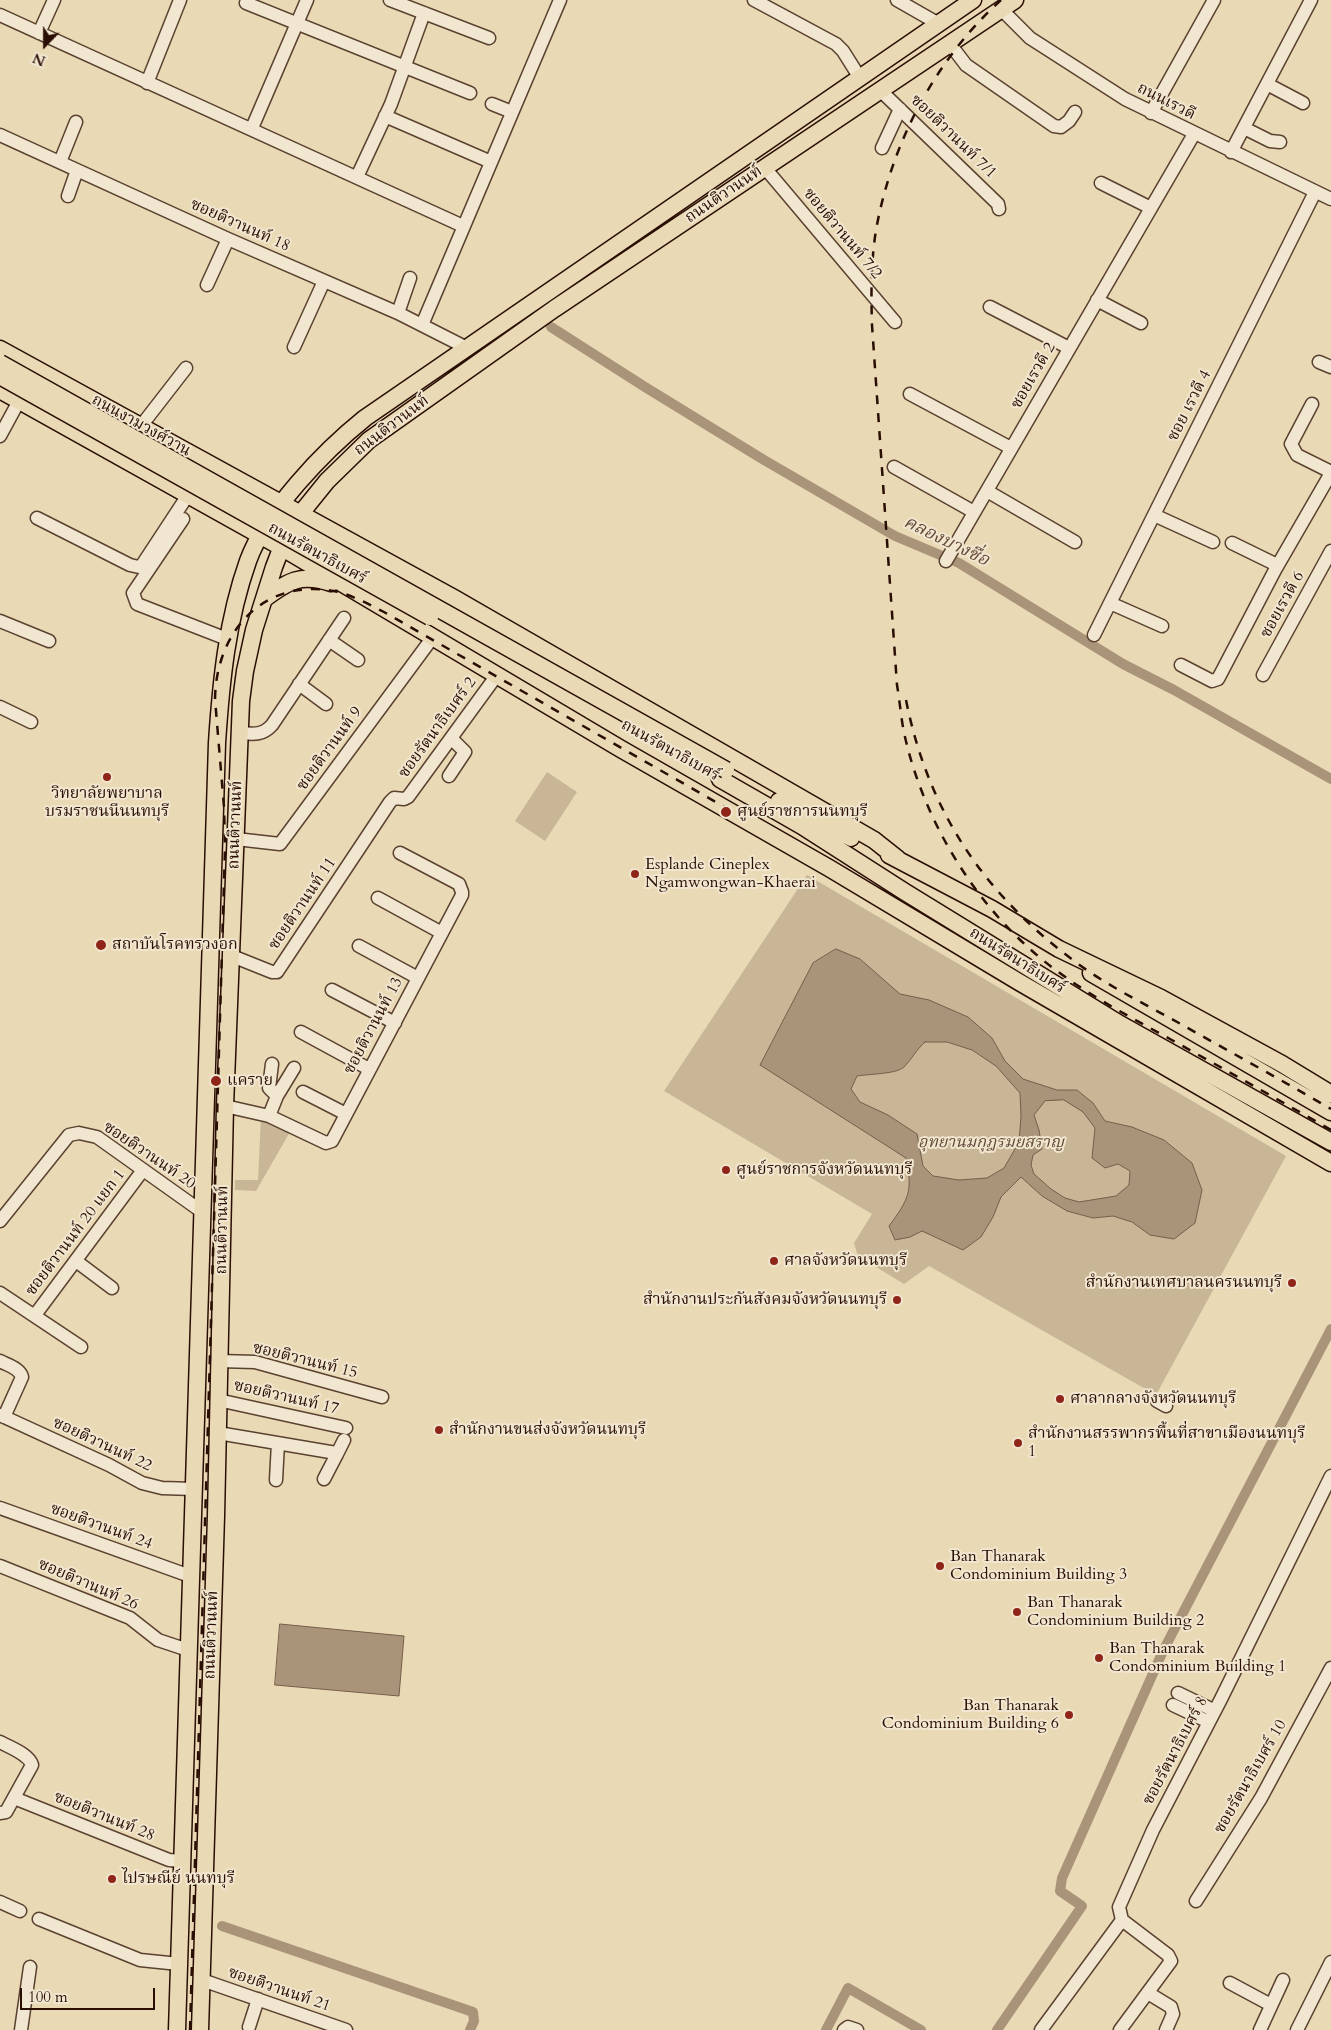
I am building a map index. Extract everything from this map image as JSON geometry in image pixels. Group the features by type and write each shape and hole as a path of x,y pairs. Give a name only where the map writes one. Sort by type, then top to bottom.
{"main road":[{"name":"ถนนติวานนท์","path":"177,2030 217,744 227,639 248,560 264,529 280,506 338,440 365,418 973,0"},
{"name":"ถนนติวานนท์","path":"200,2030 220,1361 225,1106 232,956 238,733 245,671 254,630 285,538 301,512 327,481 369,440 554,310 1011,3"},
{"name":"ถนนงามวงศ์วาน","path":"0,349 195,456 280,506"},
{"name":"ถนนรัตนาธิเบศร์","path":"0,363 723,775 905,892 1120,1024 1331,1142"},
{"name":"ถนนรัตนาธิเบศร์","path":"0,376 723,775 898,859 992,909 1060,949 1161,998 1282,1064 1331,1094"},
{"path":"0,390 188,495 285,538 297,536 365,574 376,591 382,606"},
{"path":"195,456 201,472 208,481 260,515 264,529"},
{"name":"ถนนรัตนาธิเบศร์","path":"280,506 301,512 454,598 874,840 898,859"},
{"path":"280,506 285,538"},
{"name":"ถนนรัตนาธิเบศร์","path":"285,538 364,595 497,675 1331,1163"},
{"path":"264,599 282,586 304,578 318,578 364,595"},
{"path":"432,636 421,622 422,607 433,597 454,598"},
{"path":"212,890 234,892"},
{"name":"ถนนรัตนาธิเบศร์","path":"1060,949 1073,961 1096,976 1331,1112"},
{"path":"185,1745 208,1746"}],"street":[{"path":"39,33 54,0"},
{"path":"147,83 180,0"},
{"path":"252,128 307,0"},
{"path":"390,0 489,38"},
{"path":"422,325 560,0"},
{"path":"754,0 836,44 844,51 860,78"},
{"path":"898,0 939,24"},
{"path":"1151,112 1214,0"},
{"path":"1231,152 1311,0"},
{"path":"246,3 470,93"},
{"name":"ถนนเรวดี","path":"1011,3 1030,38 1125,99 1331,200"},
{"path":"357,177 385,116 424,13"},
{"path":"0,15 147,83 252,128 463,226"},
{"path":"950,44 966,65 1054,126 1061,127 1069,121 1074,112"},
{"path":"1267,84 1303,103"},
{"name":"ซอยติวานนท์ 7/1","path":"880,91 998,204 999,209"},
{"path":"492,104 512,112"},
{"path":"882,148 900,109"},
{"path":"385,116 490,162"},
{"path":"60,162 76,122"},
{"path":"1244,128 1270,141 1280,142"},
{"name":"ซอยเรวดี 2","path":"946,561 1194,134"},
{"name":"ซอยติวานนท์ 18","path":"0,135 228,239 398,313 467,348"},
{"name":"ซอยติวานนท์ 7/2","path":"764,168 895,322"},
{"path":"68,196 77,170"},
{"path":"1101,183 1151,208"},
{"name":"ซอย เรวดี 4","path":"1094,635 1315,192"},
{"path":"207,285 228,239"},
{"path":"398,313 410,278"},
{"path":"294,347 324,281"},
{"path":"1097,300 1141,323"},
{"path":"990,307 1069,348"},
{"path":"141,426 186,368"},
{"path":"910,394 1011,448"},
{"path":"0,436 19,401"},
{"path":"1180,665 1212,681 1218,679 1277,565 1331,472 1297,455 1290,444 1312,404"},
{"path":"894,467 974,512"},
{"path":"987,491 1075,542"},
{"path":"37,518 130,565 139,567 188,495"},
{"path":"1154,514 1212,542"},
{"path":"183,519 133,593 137,604 227,639"},
{"path":"1232,543 1277,565"},
{"name":"ซอยเรวดี 6","path":"1263,675 1331,551"},
{"path":"1110,603 1162,626"},
{"path":"238,733 258,734 266,732 344,618"},
{"path":"0,621 48,641"},
{"name":"ซอยติวานนท์ 9","path":"236,839 280,844 432,636"},
{"path":"329,640 358,660"},
{"name":"ซอยรัตนาธิเบศร์ 2","path":"365,839 392,799 408,797 497,675"},
{"path":"299,684 326,704"},
{"path":"0,707 31,722"},
{"path":"449,776 465,752 451,738"},
{"name":"ซอยติวานนท์ 11","path":"232,956 272,972 277,972 365,839"},
{"name":"ซอยติวานนท์ 13","path":"225,1106 268,1116 326,1143 332,1141 462,895 459,884 400,853"},
{"path":"378,898 442,933"},
{"path":"359,946 418,978"},
{"path":"332,990 395,1023"},
{"path":"301,1032 369,1069"},
{"path":"272,1064 269,1088 277,1096"},
{"path":"268,1116 277,1096 294,1068"},
{"path":"303,1092 346,1114"},
{"name":"ซอยติวานนท์ 20","path":"0,1221 69,1134 74,1132 97,1137 201,1211"},
{"name":"ซอยติวานนท์ 20 แยก 1","path":"35,1316 143,1170"},
{"path":"76,1261 112,1288"},
{"path":"0,1293 81,1347"},
{"path":"0,1361 17,1369 22,1376 2,1416"},
{"name":"ซอยติวานนท์ 15","path":"220,1361 255,1362 382,1397"},
{"name":"ซอยติวานนท์ 17","path":"218,1400 345,1434 337,1454"},
{"name":"ซอยติวานนท์ 22","path":"2,1416 109,1465 142,1483 162,1488 194,1489"},
{"path":"218,1433 337,1454 324,1479"},
{"path":"276,1480 278,1443"},
{"name":"ซอยรัตนาธิเบศร์ 8","path":"1122,1920 1119,1907 1153,1830 1331,1476"},
{"name":"ซอยติวานนท์ 24","path":"0,1508 190,1576"},
{"name":"ซอยติวานนท์ 26","path":"0,1566 130,1618 158,1640 188,1650"},
{"name":"ซอยรัตนาธิเบศร์ 10","path":"1196,1901 1261,1798 1331,1668"},
{"path":"1178,1693 1212,1716"},
{"path":"1173,1705 1212,1716"},
{"path":"0,1742 31,1761 32,1764 6,1812 0,1813"},
{"name":"ซอยติวานนท์ 28","path":"14,1798 169,1860 182,1861"},
{"path":"0,1902 20,1911"},
{"path":"39,1919 140,1960 179,1964"},
{"path":"1041,2030 1122,1920 1168,1955 1171,1961 1120,2030"},
{"path":"1297,2030 1331,1962"},
{"path":"20,2030 30,1967"},
{"name":"ซอยติวานนท์ 21","path":"202,1980 346,2030"},
{"path":"1260,2030 1283,1980"},
{"path":"1230,1983 1271,2005"},
{"path":"1148,1993 1172,2007 1173,2014 1166,2030"},
{"path":"249,2026 258,1999"},
{"path":"844,2030 848,2027 857,2030"}],"green space":[{"path":"547,772 577,792 545,841 515,821"},
{"name":"อุทยานมกุฎรมยสราญ","path":"807,875 1286,1156 1156,1395 929,1266 904,1284 858,1256 854,1243 872,1214 664,1091"},
{"path":"261,1117 290,1132 256,1191 235,1190 235,1180 258,1180"}],"shaded area":[{"path":"836,949 860,959 900,994 929,1000 968,1017 992,1038 1005,1061 1023,1079 1057,1090 1077,1090 1093,1103 1105,1121 1132,1127 1164,1140 1192,1163 1202,1190 1195,1223 1174,1239 1150,1235 1132,1222 1113,1216 1093,1218 1067,1211 1042,1196 1021,1177 1001,1197 993,1217 981,1237 963,1250 922,1231 910,1237 895,1240 889,1226 901,1209 908,1194 909,1179 906,1158 760,1065 813,963","holes":["925,1042 947,1042 972,1050 996,1066 1020,1093 1019,1142 1004,1168 987,1178 959,1180 933,1176 923,1166 917,1134 888,1115 860,1102 851,1089 857,1076 889,1072 904,1067","1064,1100 1083,1112 1095,1128 1092,1158 1105,1168 1118,1164 1130,1171 1129,1185 1116,1196 1079,1202 1065,1198 1034,1174 1031,1165 1033,1155 1042,1149 1034,1115 1045,1101"]},
{"path":"280,1624 404,1636 399,1696 275,1685"}],"waterway":[{"name":"คลองบางซื่อ","path":"551,327 764,460 895,536 959,563 1123,664 1174,690 1331,779"},
{"path":"997,2030 1082,1906 1060,1891 1062,1878 1163,1651 1331,1329"},
{"path":"222,1926 473,2012 474,2021 470,2030"},
{"path":"826,2030 848,1988 921,2030"}],"railway":[{"path":"1001,0 956,49 920,104 905,134 893,165 883,197 874,242 872,325 897,685 904,731 913,767 936,825 968,879 1008,928 1030,949 1062,975 1097,998 1331,1130"},
{"path":"190,2030 225,848 224,807 215,699 217,675 224,652 234,632 248,615 265,602 286,593 309,589 341,593 384,612 728,809"},
{"path":"906,700 916,742 930,781 947,817 967,851 990,882 1017,912 1047,940 1106,982 1331,1109"}],"place":[{"name":"วิทยาลัยพยาบาล บรมราชนนีนนทบุรี","path":"107,777"},
{"name":"ศูนย์ราชการนนทบุรี","path":"726,812"},
{"name":"Esplande Cineplex Ngamwongwan-Khaerai","path":"635,874"},
{"name":"สถาบันโรคทรวงอก","path":"101,945"},
{"name":"แคราย","path":"216,1081"},
{"name":"ศูนย์ราชการจังหวัดนนทบุรี","path":"726,1170"},
{"name":"ศาลจังหวัดนนทบุรี","path":"774,1261"},
{"name":"สำนักงานเทศบาลนครนนทบุรี","path":"1292,1283"},
{"name":"สำนักงานประกันสังคมจังหวัดนนทบุรี","path":"897,1300"},
{"name":"ศาลากลางจังหวัดนนทบุรี","path":"1060,1399"},
{"name":"สำนักงานขนส่งจังหวัดนนทบุรี","path":"439,1430"},
{"name":"สำนักงานสรรพากรพื้นที่สาขาเมืองนนทบุรี 1","path":"1018,1443"},
{"name":"Ban Thanarak Condominium Building 3","path":"940,1566"},
{"name":"Ban Thanarak Condominium Building 2","path":"1017,1612"},
{"name":"Ban Thanarak Condominium Building 1","path":"1099,1658"},
{"name":"Ban Thanarak Condominium Building 6","path":"1069,1715"},
{"name":"ไปรษณีย์ นนทบุรี","path":"112,1879"}]}
